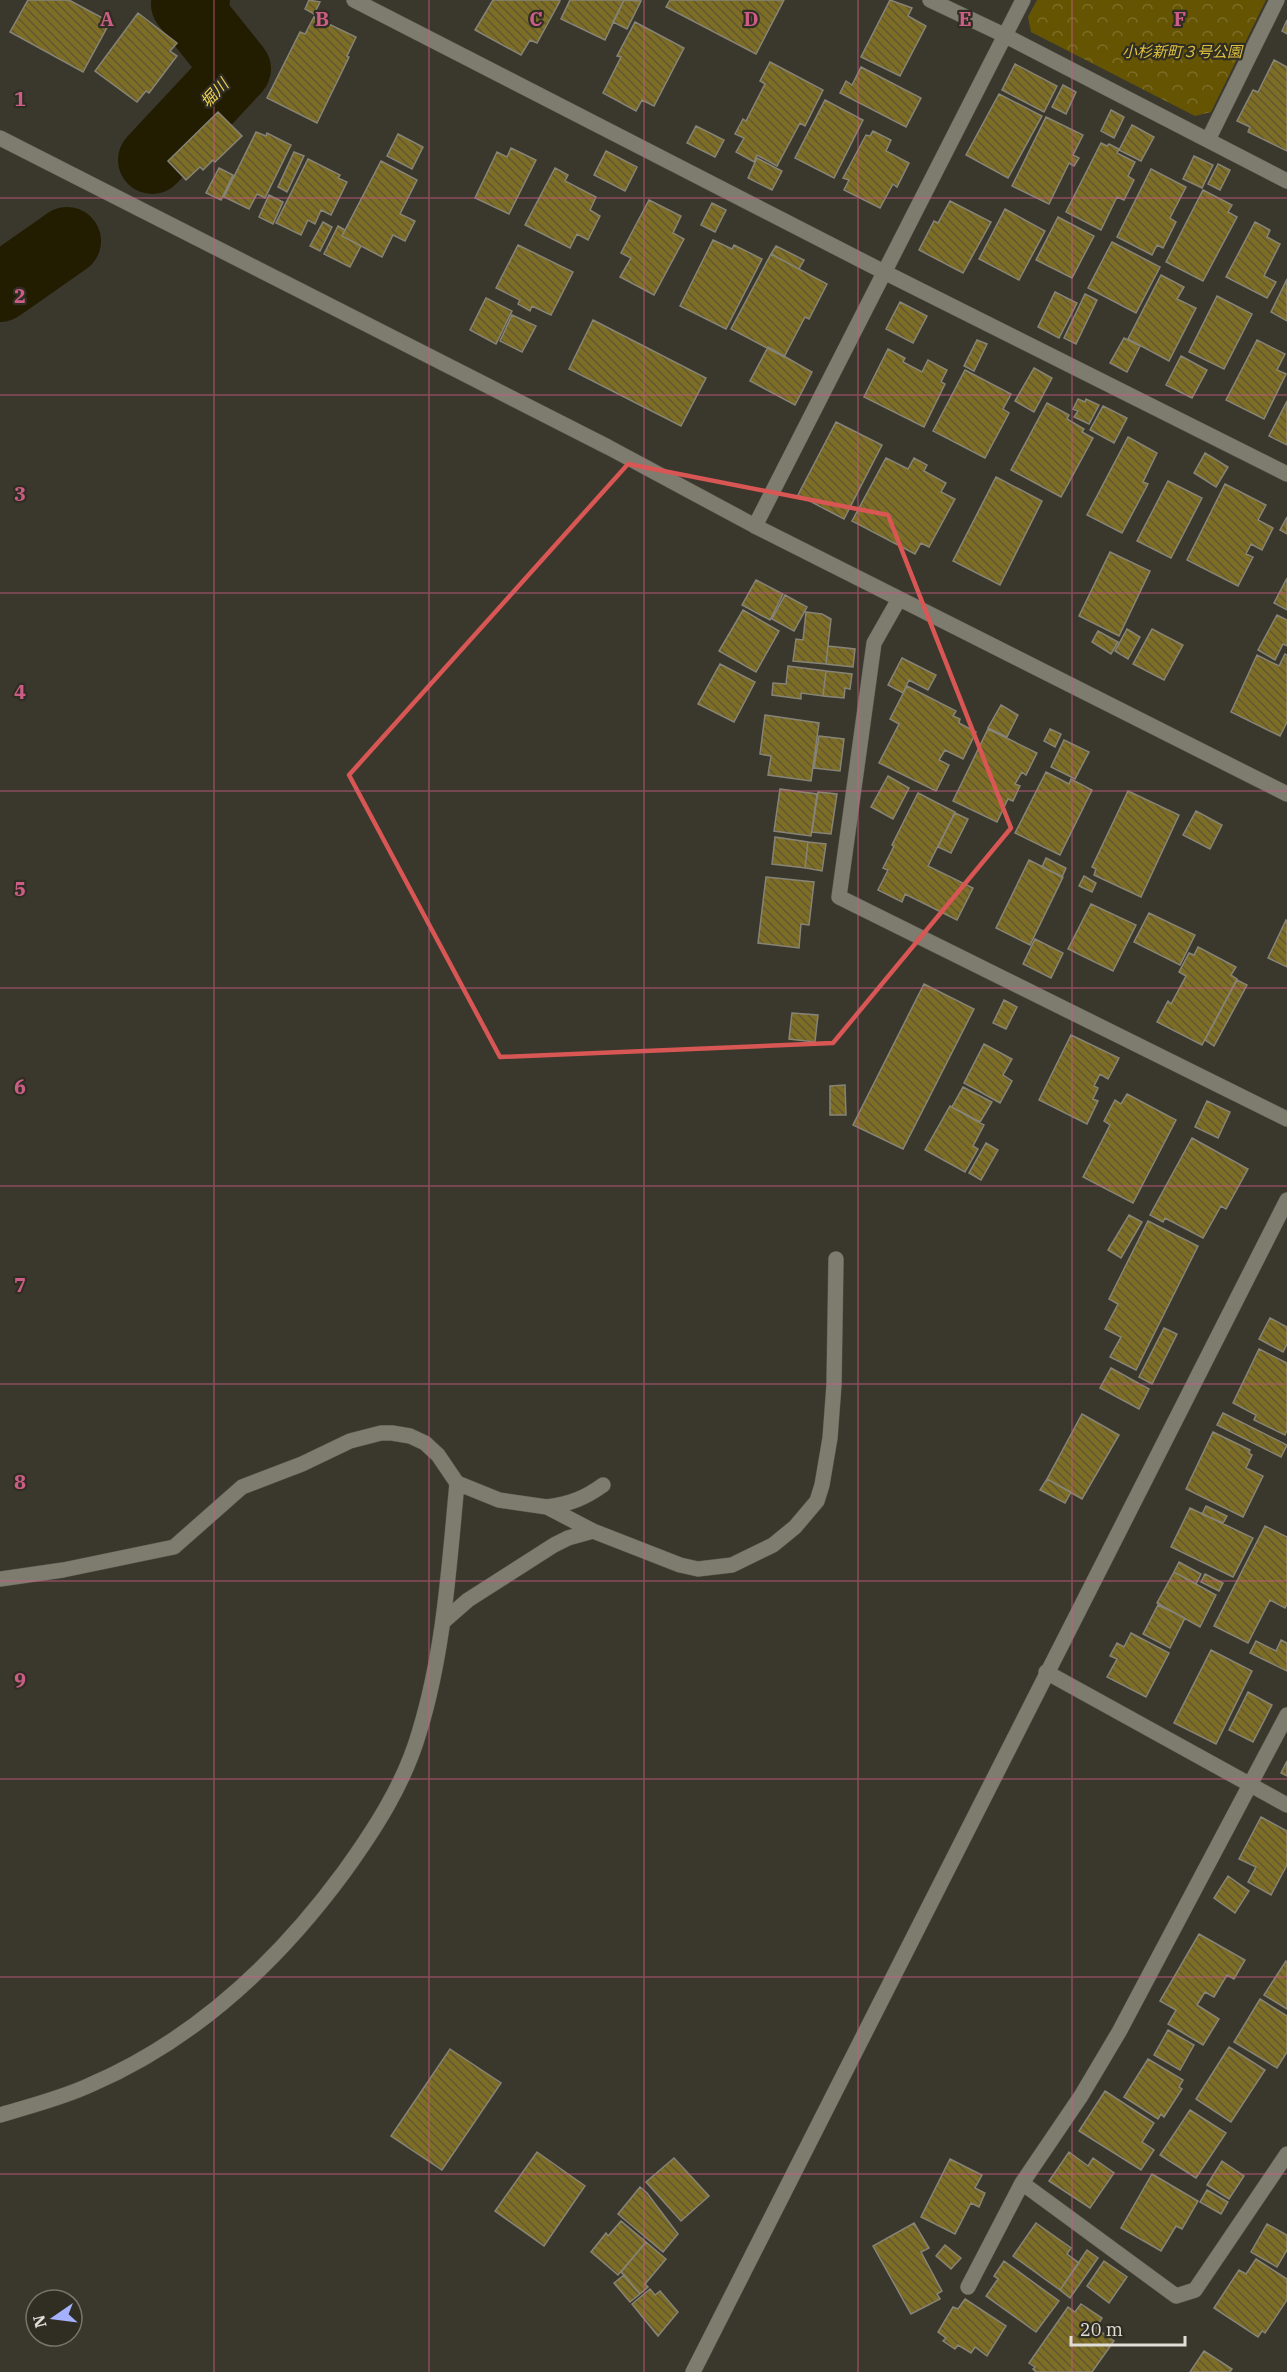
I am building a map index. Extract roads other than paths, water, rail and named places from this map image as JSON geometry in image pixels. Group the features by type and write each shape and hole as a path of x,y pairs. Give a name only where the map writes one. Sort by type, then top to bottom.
{"street":[{"path":"354,0 886,273 1287,474"},
{"path":"930,0 1287,181"},
{"path":"755,526 886,273 1023,0"},
{"path":"1209,140 1277,0"},
{"path":"0,138 608,447 898,599 1287,794"},
{"path":"898,599 874,643 839,897 1287,1119"},
{"path":"693,2372 1287,1200"},
{"path":"547,1507 593,1531 680,1565 698,1569 732,1565 755,1556 795,1527 817,1501 826,1462 834,1384 836,1258"},
{"path":"0,1579 63,1570 174,1547 242,1487 302,1464 350,1441 381,1433 410,1436 425,1443 438,1455 457,1483 499,1500 547,1507 565,1505 584,1498 603,1485"},
{"path":"0,2115 89,2086 129,2067 166,2045 236,1992 286,1944 313,1914 373,1830 406,1769 419,1734 431,1690 444,1620 457,1483"},
{"path":"444,1620 468,1600 554,1545 568,1538 593,1531"},
{"path":"1046,1672 1287,1805"},
{"path":"968,2287 1022,2183 1081,2096 1119,2032 1287,1715"},
{"path":"1022,2183 1176,2296 1195,2290 1287,2154"}],"waterway":[{"name":"堀川","path":"152,160 237,69 185,4 196,0"},
{"name":"堀川","path":"0,288 67,241"}],"park label":[{"name":"小杉新町３号公園","path":"1182,51"}]}
